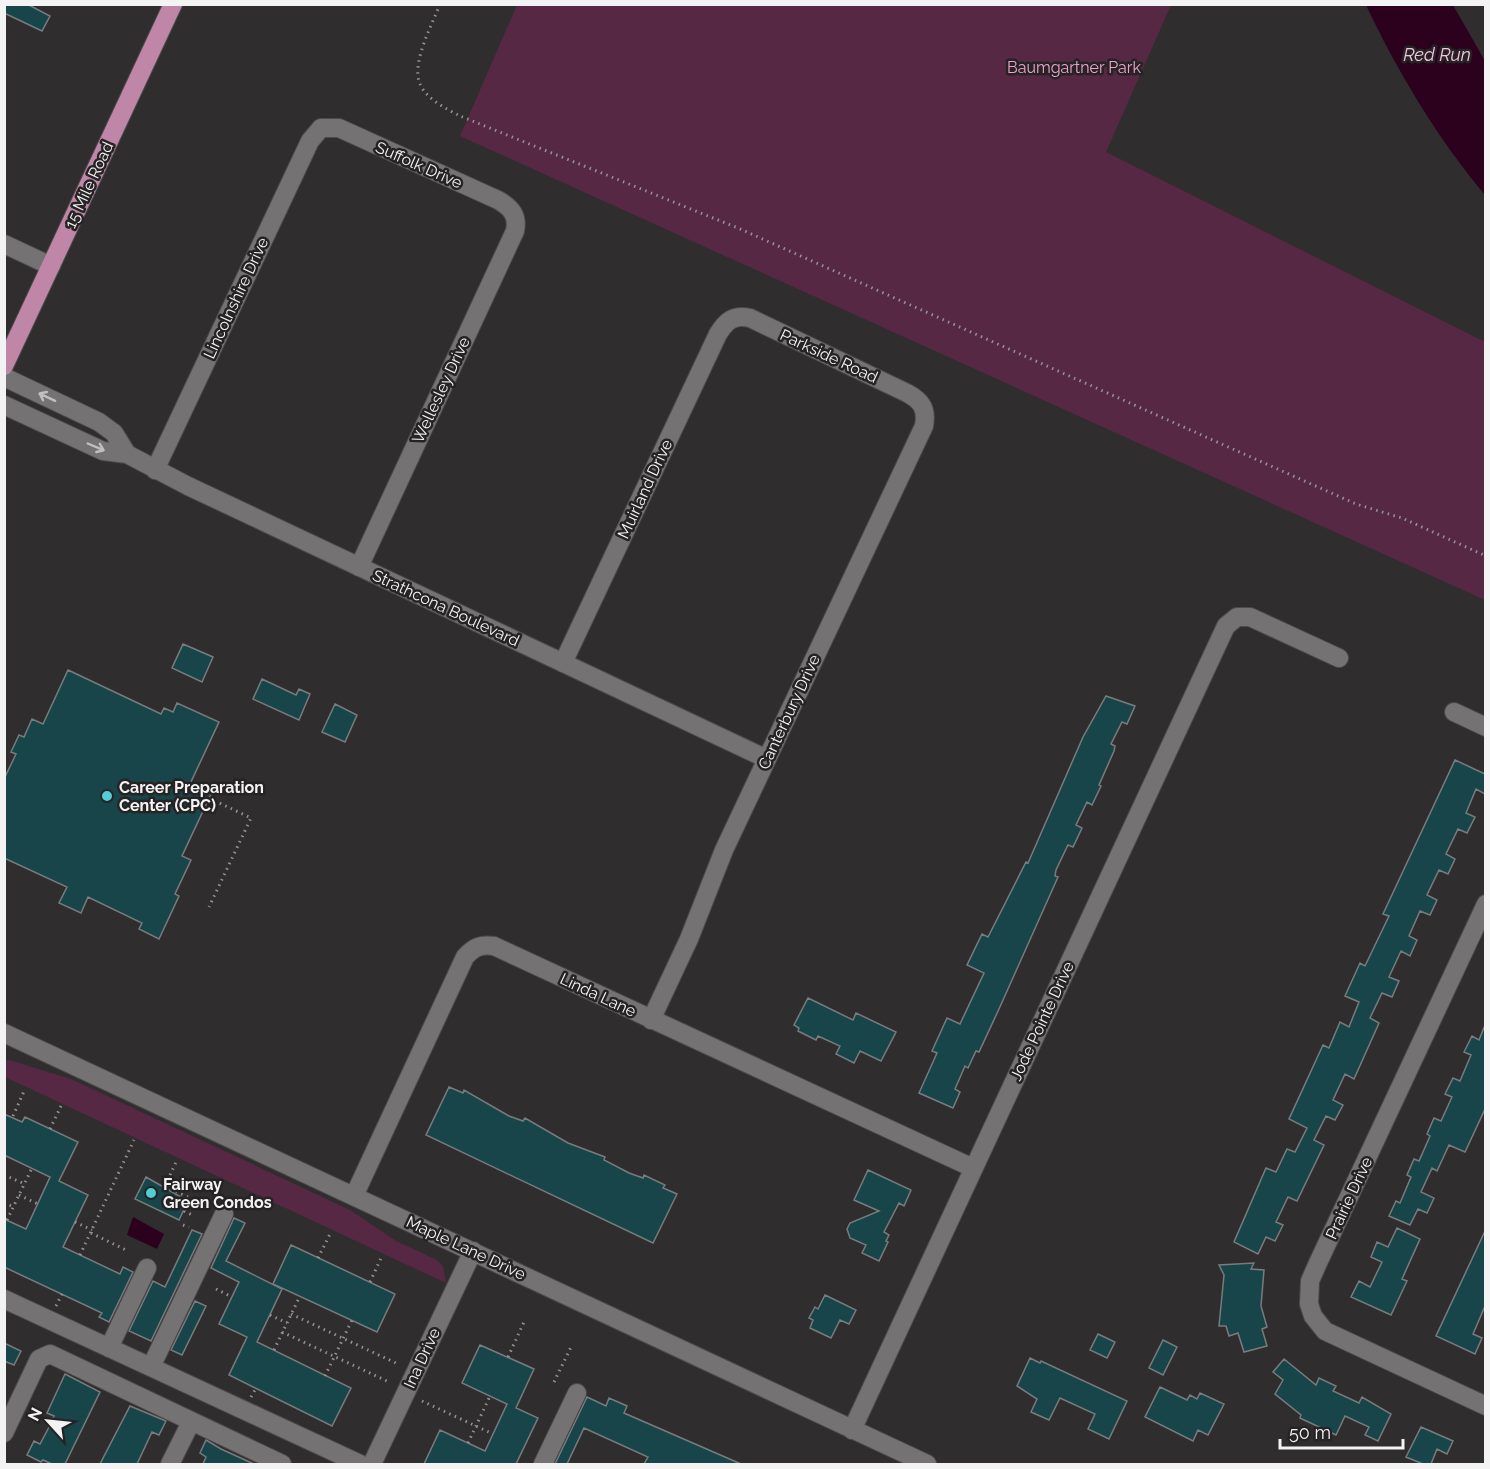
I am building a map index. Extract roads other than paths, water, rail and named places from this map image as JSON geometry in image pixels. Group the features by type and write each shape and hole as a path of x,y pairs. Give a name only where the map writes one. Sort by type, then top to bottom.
{"main road":[{"name":"15 Mile Road","path":"4,366 173,4"}],"street":[{"name":"Suffolk Drive","path":"321,129 339,128 498,200 513,212"},
{"name":"Lincolnshire Drive","path":"155,470 310,141 321,129"},
{"name":"Wellesley Drive","path":"359,567 515,231 517,221 513,212"},
{"path":"4,243 51,266"},
{"name":"Parkside Road","path":"731,318 741,316 750,318 907,393 923,405"},
{"name":"Muirland Drive","path":"563,663 718,334 731,318"},
{"name":"Strathcona Boulevard","path":"4,377 74,410 114,433 127,454"},
{"name":"Strathcona Boulevard","path":"4,405 103,450 127,454 155,470 767,759"},
{"name":"Canterbury Drive","path":"651,1020 767,759 924,426 926,415 923,405"},
{"path":"63,432 74,410"},
{"name":"Jode Pointe Drive","path":"852,1430 1226,626 1237,617 1250,617 1339,658"},
{"path":"1454,712 1485,727"},
{"name":"Prairie Drive","path":"1485,904 1317,1265 1308,1292 1313,1316 1333,1336 1485,1406"},
{"name":"Linda Lane","path":"354,1196 465,957 473,949 483,945 494,946 973,1168"},
{"name":"Maple Lane Drive","path":"4,1033 927,1464"},
{"path":"151,1367 224,1214"},
{"name":"Ina Drive","path":"372,1464 472,1251"},
{"path":"109,1348 147,1268"},
{"path":"4,1299 360,1464"},
{"path":"4,1433 39,1359 50,1354 282,1464"},
{"path":"543,1464 577,1393"},
{"path":"170,1464 191,1422"}],"water":[{"name":"Red Run","path":"1366,5 1453,5 1485,61 1485,195 1435,128 1391,55"},
{"path":"133,1217 164,1234 157,1249 127,1235"}],"place":[{"name":"Career Preparation Center (CPC)","path":"107,796"},
{"name":"Fairway Green Condos","path":"151,1193"}],"park label":[{"name":"Baumgartner Park","path":"1074,67"}]}
